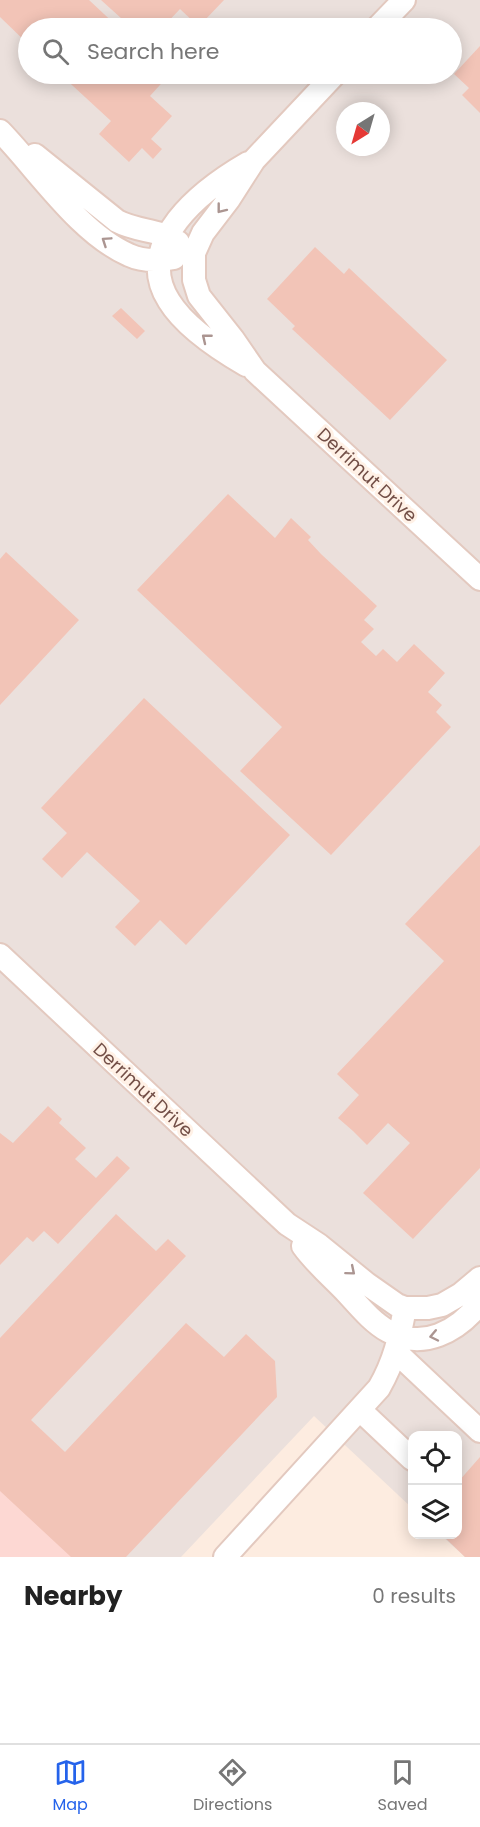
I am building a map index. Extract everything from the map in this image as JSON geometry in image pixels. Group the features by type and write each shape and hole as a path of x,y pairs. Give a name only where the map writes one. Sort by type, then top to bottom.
{"street":[{"path":"387,18 404,0"},
{"name":"Derrimut Drive","path":"255,371 199,296 194,280 194,253 203,233 229,199 254,160 326,84"},
{"path":"1,132 42,160 88,200 117,221 130,228 167,234 194,253"},
{"path":"1,132 55,193 99,236 128,255 159,261 194,253"},
{"name":"Derrimut Drive","path":"254,160 216,183 167,234 159,261 160,280 168,300 180,316 226,354 255,371 480,579"},
{"name":"Derrimut Drive","path":"0,955 287,1224 319,1245 365,1283 405,1308"},
{"name":"Derrimut Drive","path":"287,1224 309,1254 398,1344 416,1338 437,1337 450,1331 480,1303"},
{"path":"225,1557 379,1388 390,1369 405,1308 428,1308 442,1305 461,1294 480,1278"},
{"path":"398,1344 480,1431"},
{"path":"360,1410 408,1455"}],"shaded area":[{"path":"0,0 480,0 480,1557 465,1557 445,1539 462,1539 462,1431 408,1431 408,1504 314,1416 181,1557 76,1557 0,1488"},
{"path":"0,1488 76,1557 0,1557"}],"building":[{"path":"0,0 89,0 108,18 18,18 18,34 0,17"},
{"path":"101,0 224,0 207,18 190,18 180,9 171,18 121,18"},
{"path":"480,46 480,113 462,95 469,88 462,81 462,65"},
{"path":"71,84 161,84 150,96 172,116 151,139 162,149 153,159 142,148 129,162 99,134 111,121"},
{"path":"315,247 344,274 349,268 447,360 390,420 292,329 295,326 267,299"},
{"path":"121,308 145,331 137,339 112,316"},
{"path":"228,494 275,538 291,518 311,537 308,540 321,554 377,606 364,620 374,629 361,642 376,656 383,649 397,662 414,644 445,673 428,692 442,705 436,712 451,727 331,855 240,771 282,727 137,590"},
{"path":"6,552 79,620 0,705 0,559"},
{"path":"144,698 290,835 186,945 160,920 135,946 115,927 140,901 87,852 62,878 42,859 67,833 41,808"},
{"path":"480,845 480,1168 413,1239 363,1193 410,1143 388,1123 367,1145 338,1118 359,1095 337,1074 444,961 405,924"},
{"path":"48,1106 62,1119 59,1123 86,1148 75,1159 96,1178 117,1156 130,1168 58,1244 44,1231 33,1242 27,1237 0,1265 0,1133 13,1143"},
{"path":"116,1214 156,1251 168,1239 186,1256 31,1420 65,1452 186,1323 224,1357 246,1334 275,1361 277,1397 126,1557 71,1557 0,1491 0,1338"},
{"path":"480,1457 480,1557 465,1557 446,1539 462,1539 462,1477"}]}
